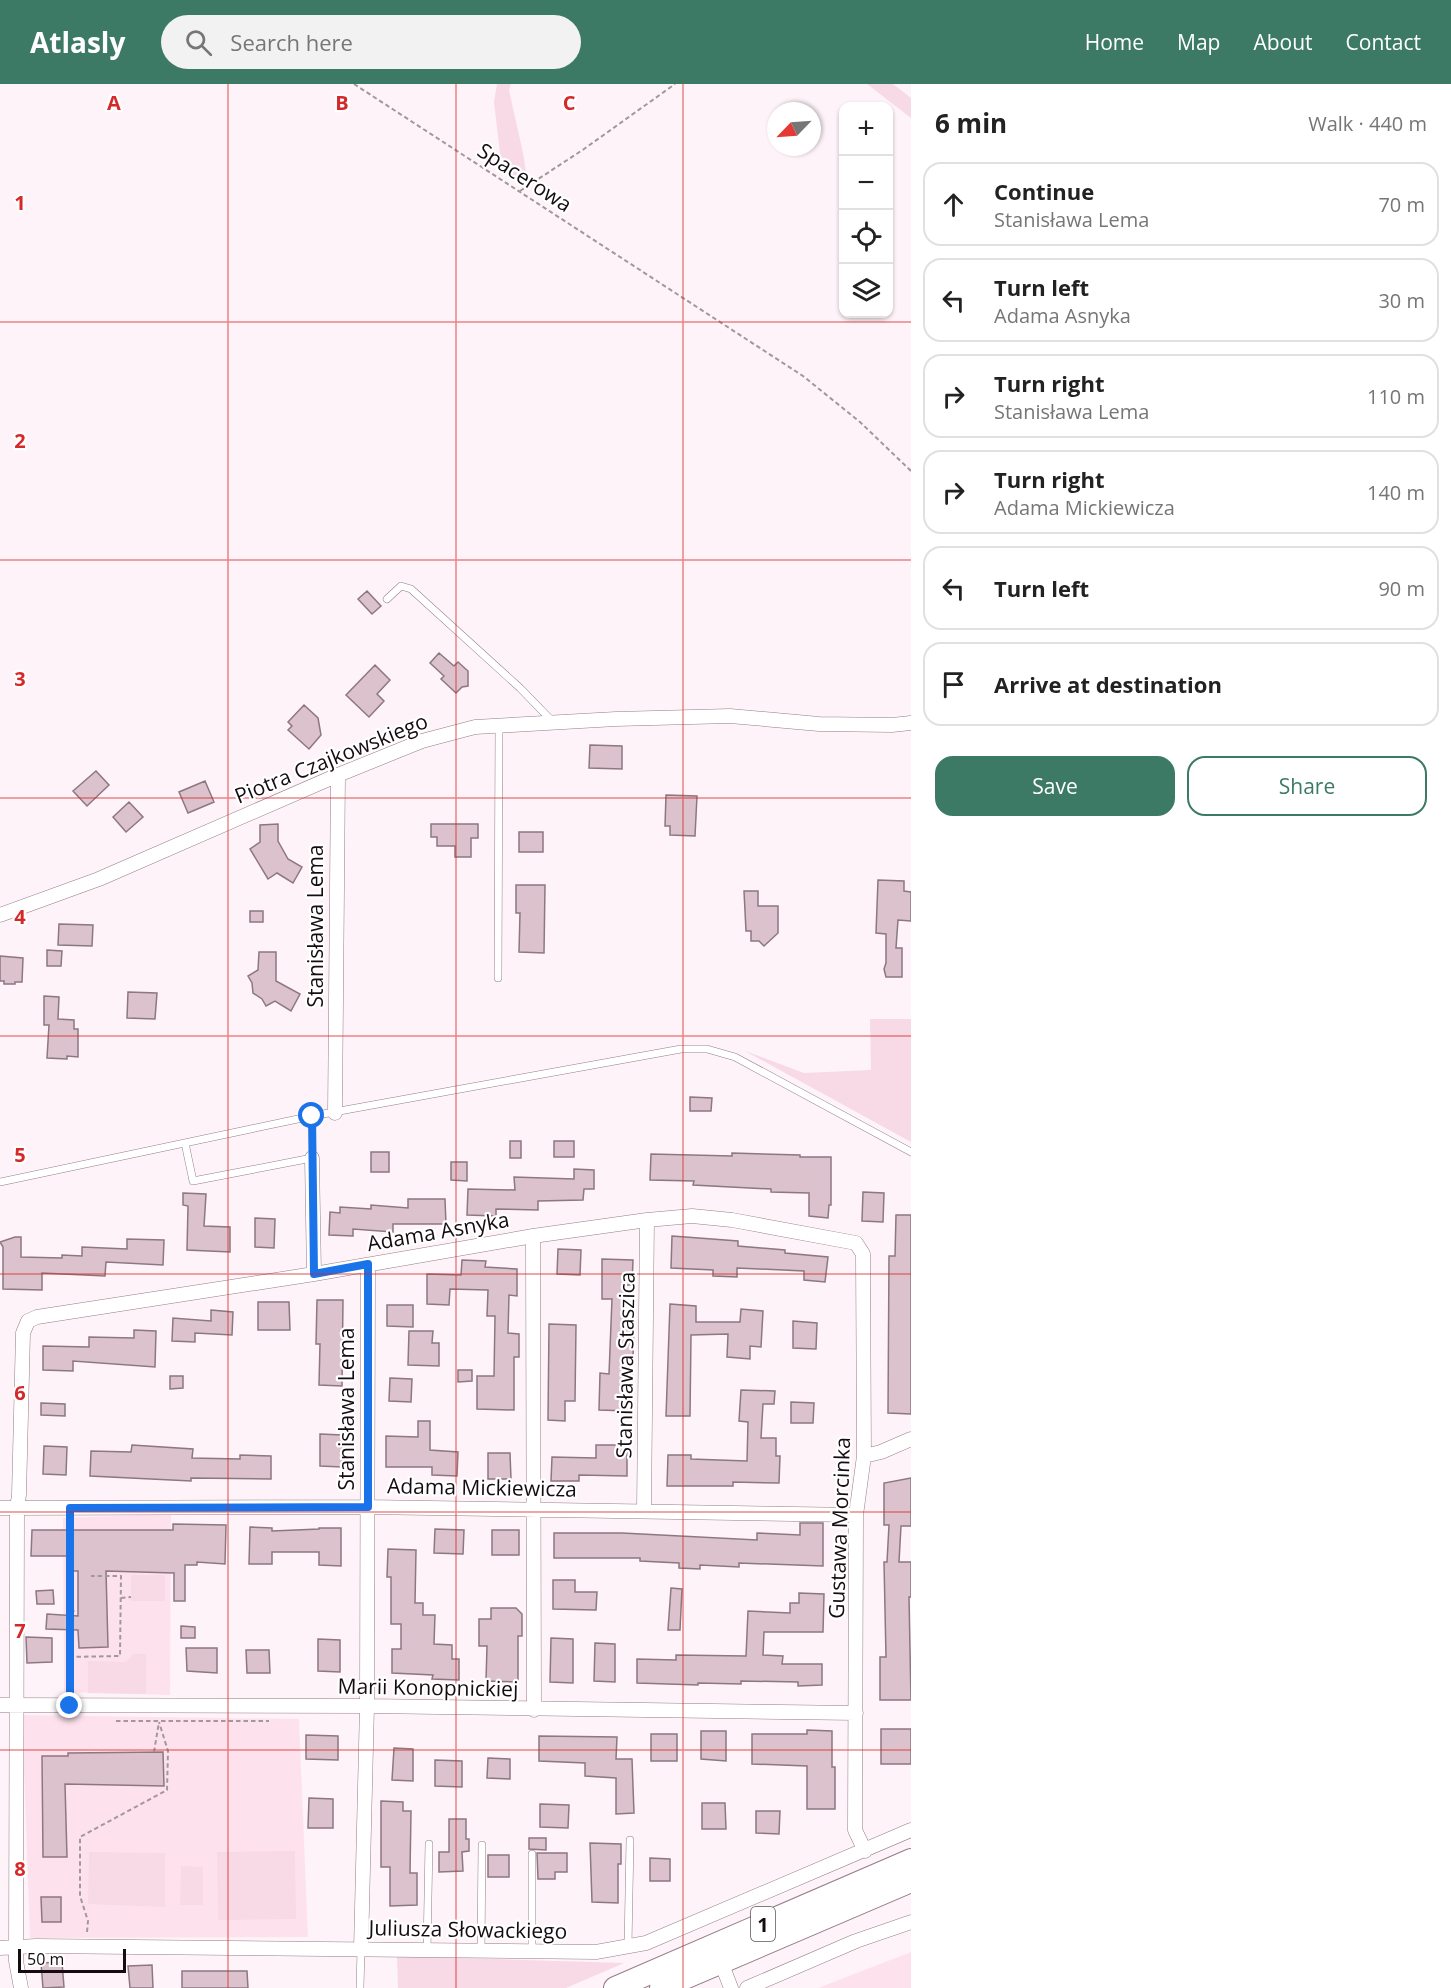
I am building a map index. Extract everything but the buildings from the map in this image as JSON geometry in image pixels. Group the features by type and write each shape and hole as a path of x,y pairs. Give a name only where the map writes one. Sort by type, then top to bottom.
{"main road":[{"name":"1","path":"615,1988 911,1860"},
{"name":"1","path":"661,1988 911,1881"}],"street":[{"name":"Piotra Czajkowskiego","path":"0,915 99,879 422,741 475,727 730,716 819,724 911,723"},
{"name":"Stanisława Lema","path":"335,1113 338,775"},
{"path":"312,1158 314,1274"},
{"name":"Adama Asnyka","path":"16,1508 19,1496 23,1333 28,1321 38,1317 314,1274 533,1236 647,1220 692,1216 732,1220 856,1243"},
{"name":"Stanisława Staszica","path":"644,1510 647,1220"},
{"path":"533,1236 534,1710"},
{"name":"Gustawa Morcinka","path":"856,1243 863,1254 864,1456 856,1515 855,1830 865,1851"},
{"name":"Stanisława Lema","path":"361,1948 367,1706 368,1264"},
{"path":"864,1456 881,1452 911,1439"},
{"name":"Adama Mickiewicza","path":"0,1508 368,1507 856,1515"},
{"path":"16,1508 16,1948 21,1988"},
{"name":"Marii Konopnickiej","path":"0,1705 367,1706 856,1713"},
{"name":"Juliusza Słowackiego","path":"0,1948 36,1946 361,1948 596,1953 646,1943 911,1830"},
{"path":"747,1988 856,1941 911,1922"},
{"path":"721,1962 731,1988"}],"lane":[{"path":"387,599 401,586 411,589 513,681 554,723"},
{"path":"498,978 500,725"},
{"path":"0,1182 312,1116 681,1048 707,1049 735,1057 911,1152"},
{"path":"185,1143 193,1181 312,1158"},
{"path":"628,1946 630,1840"},
{"path":"427,1950 429,1844"},
{"path":"481,1950 482,1845"},
{"path":"532,1854 532,1952"},
{"path":"360,1988 361,1948"}],"path":[{"name":"Spacerowa","path":"354,84 804,376 860,422 911,471"},
{"path":"520,191 675,84"},
{"path":"312,1116 312,1158"},
{"path":"70,1508 70,1706"},
{"path":"69,1657 120,1656 121,1576 91,1576"},
{"path":"121,1598 131,1597"},
{"path":"70,1611 78,1611"},
{"path":"154,1752 160,1706"},
{"path":"114,1721 159,1721"},
{"path":"86,1946 88,1921 80,1896 80,1838 167,1790 168,1751 159,1721"}],"shaded area":[{"path":"497,84 511,84 509,90 527,178 518,179 508,174 501,162 494,102"},
{"path":"867,84 893,84 911,98 911,118"},
{"path":"870,1019 911,1019 911,1142 745,1051 804,1073 871,1070"},
{"path":"171,1514 170,1695 64,1692 63,1518"},
{"path":"131,1575 165,1575 165,1601 131,1601"},
{"path":"133,1654 146,1654 146,1694 88,1693 88,1661 126,1662"},
{"path":"22,1715 299,1719 308,1937 30,1938"},
{"path":"295,1851 296,1919 218,1920 217,1852"},
{"path":"89,1852 165,1853 165,1907 88,1904"},
{"path":"181,1866 203,1867 203,1905 180,1905"},
{"path":"911,1952 911,1988 818,1988"},
{"path":"397,1956 624,1963 566,1988 398,1988"}],"route":[{"path":"70,1706 70,1508 368,1507 368,1264 314,1274 312,1116"}]}
